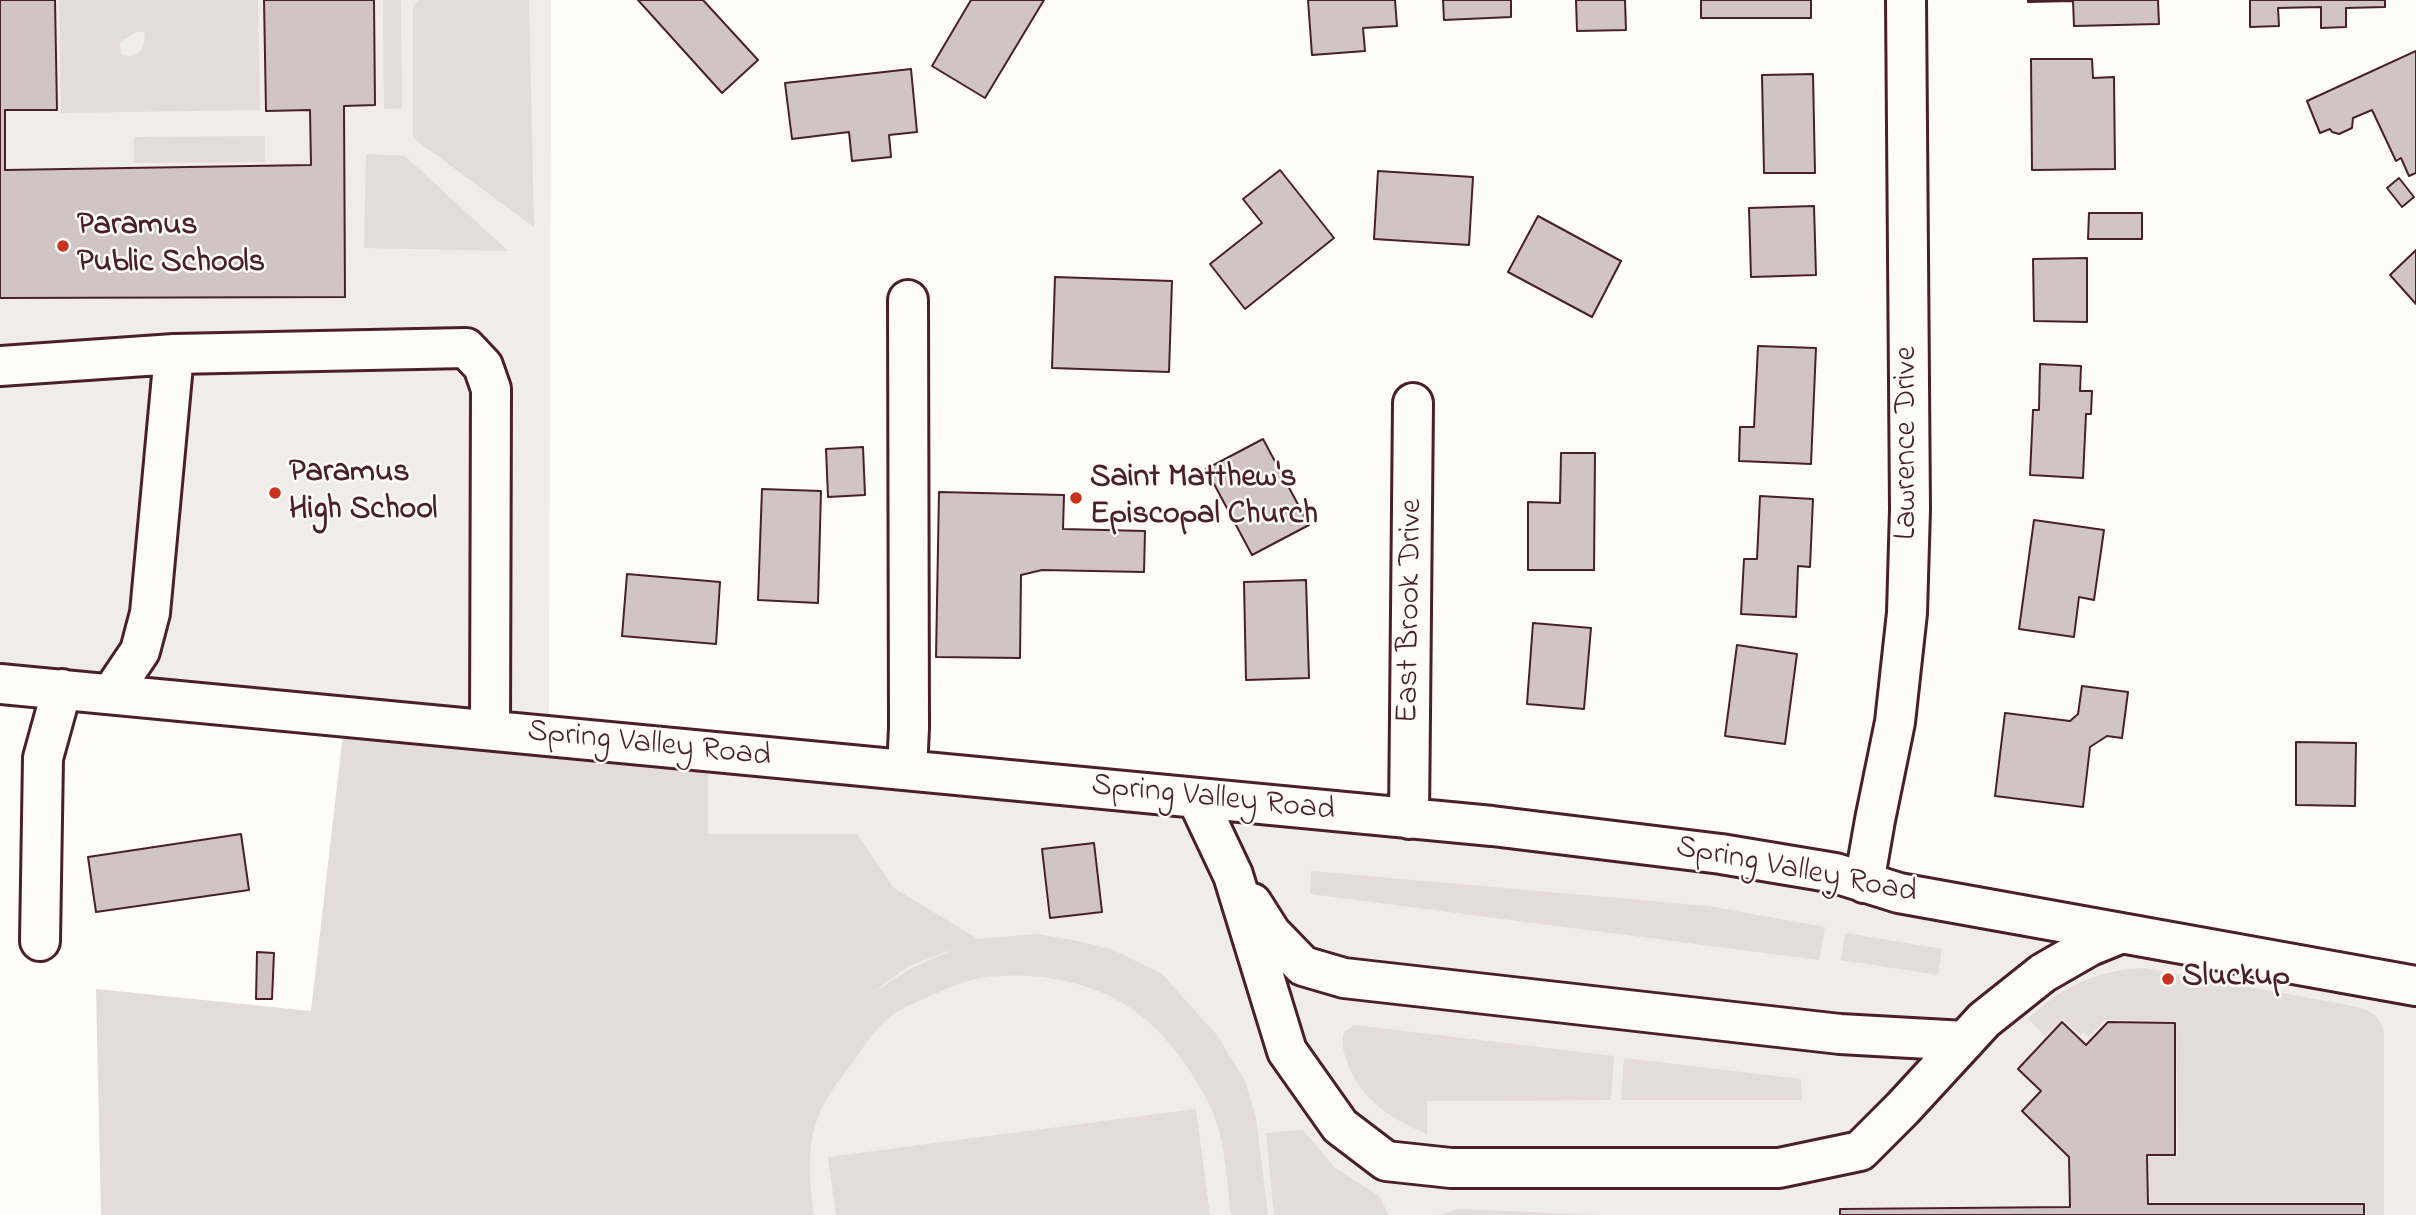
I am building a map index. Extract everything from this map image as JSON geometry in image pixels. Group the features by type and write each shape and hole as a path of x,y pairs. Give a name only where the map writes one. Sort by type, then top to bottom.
{"street":[{"name":"Lawrence Drive","path":"1864,883 1895,722 1907,613 1910,509 1906,0"},
{"path":"907,770 908,300"},
{"path":"0,366 174,354 466,348 483,366 491,389 490,730"},
{"path":"111,695 140,651 150,613 174,354"},
{"name":"East Brook Drive","path":"1409,819 1413,403"},
{"name":"Spring Valley Road","path":"0,684 1637,842 1835,873 1899,893 2416,986"},
{"path":"40,941 43,758 62,690"},
{"path":"1197,799 1233,875 1271,933 1303,966 1344,978 1831,1033 1965,1041"},
{"path":"1233,875 1287,1051 1340,1126 1386,1161 1451,1168 1779,1168 1809,1164 1860,1151 1984,1020 2043,974 2090,946 2122,933"}],"shaded area":[{"name":"Paramus High School","path":"0,0 551,0 549,736 0,684"},
{"path":"59,0 258,0 260,110 61,113","holes":["136,32 144,32 145,38 140,52 131,56 121,54 120,42"]},
{"path":"383,0 401,0 402,108 384,109"},
{"path":"419,0 529,0 534,227 413,138 413,6"},
{"path":"265,136 265,162 134,163 134,137"},
{"path":"366,154 405,156 508,251 364,248"},
{"path":"345,717 708,752 708,834 857,834 894,888 978,939 1036,934 1073,940 1111,949 1162,974 1217,1035 1245,1081 1256,1118 1268,1215 1231,1215 1222,1145 1210,1106 1178,1054 1158,1031 1119,1001 1084,986 1045,977 1007,976 980,978 949,988 890,1016 872,1035 831,1091 816,1122 810,1162 814,1215 101,1215 96,989 311,1011","holes":["959,947 910,969 869,995 909,966"]},
{"path":"708,752 1409,819 2416,986 2416,1215 705,1215"},
{"path":"1311,871 1708,906 1825,927 1819,960 1310,894"},
{"path":"1845,933 1942,949 1938,975 1841,960"},
{"path":"2145,968 2348,1005 2367,1010 2380,1021 2384,1034 2384,1215 2366,1215 2365,1202 2150,1202 2149,1157 2178,1156 2176,1021 2106,1020 2089,1037 2083,1032 2080,1035 2063,1019 2045,1036 2028,1019 2053,998 2082,982 2112,972"},
{"path":"1354,1025 1614,1056 1611,1100 1427,1101 1427,1134 1389,1114 1359,1085 1346,1059 1343,1046 1344,1032"},
{"path":"1624,1058 1801,1079 1802,1100 1621,1100"},
{"path":"1196,1109 1210,1215 836,1215 828,1157"},
{"path":"1303,1130 1334,1167 1379,1196 1389,1215 1274,1215 1266,1133"},
{"path":"1459,1209 1600,1215 1438,1215"}],"building":[{"path":"0,0 55,0 57,110 5,110 5,170 311,165 310,110 266,111 264,0 374,0 375,105 344,106 345,297 0,298"},
{"path":"638,0 703,0 758,60 722,93"},
{"path":"971,0 1044,0 985,98 932,66"},
{"path":"1308,0 1395,0 1397,26 1363,28 1365,51 1312,55"},
{"path":"1443,0 1511,0 1511,17 1444,20"},
{"path":"1576,0 1625,0 1626,30 1577,31"},
{"path":"1701,0 1811,0 1811,18 1701,18"},
{"path":"2028,0 2158,0 2159,24 2074,26 2073,1"},
{"path":"2250,0 2385,0 2385,7 2346,8 2346,27 2321,28 2321,7 2278,8 2279,26 2250,27"},
{"path":"2416,51 2416,173 2409,176 2401,158 2396,161 2372,110 2353,118 2352,128 2339,134 2330,129 2320,133 2307,101"},
{"path":"2031,59 2092,59 2093,78 2114,77 2115,169 2032,170"},
{"path":"911,69 917,132 889,135 891,157 852,161 849,132 792,139 785,83"},
{"path":"1813,74 1815,173 1764,173 1762,75"},
{"path":"1280,170 1334,238 1245,309 1210,264 1262,223 1243,199"},
{"path":"1378,171 1473,177 1469,245 1374,239"},
{"path":"2399,178 2414,197 2402,207 2387,188"},
{"path":"1814,206 1816,275 1751,277 1749,208"},
{"path":"2089,213 2142,213 2142,239 2088,239"},
{"path":"1538,216 1621,261 1592,317 1508,272"},
{"path":"2416,250 2416,304 2390,275"},
{"path":"2087,258 2087,322 2034,321 2033,259"},
{"path":"1055,277 1172,281 1169,372 1052,368"},
{"path":"1758,346 1816,348 1811,464 1739,461 1740,427 1754,427"},
{"path":"2040,364 2081,366 2080,391 2092,391 2091,414 2086,414 2083,478 2030,475 2033,410 2039,410"},
{"path":"1263,439 1309,525 1252,555 1206,469"},
{"path":"863,447 865,495 828,497 826,449"},
{"path":"1561,453 1595,453 1594,570 1528,570 1528,502 1560,503"},
{"path":"762,489 821,491 818,603 758,600"},
{"path":"939,492 1064,495 1063,529 1145,531 1144,572 1042,570 1021,575 1020,658 936,657"},
{"path":"1760,496 1813,499 1810,567 1798,566 1796,617 1741,614 1744,559 1757,559"},
{"path":"2034,520 2104,530 2094,600 2079,597 2074,637 2019,629"},
{"path":"627,574 720,582 716,644 622,636"},
{"path":"1306,580 1309,678 1246,680 1244,582"},
{"path":"1533,623 1591,628 1584,709 1527,704"},
{"path":"1737,645 1797,654 1785,744 1725,736"},
{"path":"2082,686 2128,692 2122,738 2107,736 2090,747 2083,807 1995,796 2005,713 2070,721 2078,714"},
{"path":"2296,742 2356,743 2355,806 2296,805"},
{"path":"241,834 249,890 96,912 88,857"},
{"path":"1094,843 1102,912 1050,918 1042,849"},
{"path":"257,952 274,953 272,999 256,999"},
{"path":"2062,1022 2086,1045 2108,1022 2175,1023 2175,1155 2147,1155 2148,1204 2364,1204 2364,1215 1840,1215 1840,1209 2070,1207 2069,1157 2022,1111 2041,1091 2018,1069"}],"place":[{"name":"Paramus Public Schools","path":"63,246"},
{"name":"Paramus High School","path":"275,493"},
{"name":"Saint Matthew's Episcopal Church","path":"1076,498"},
{"name":"Sluckup","path":"2168,979"}]}
